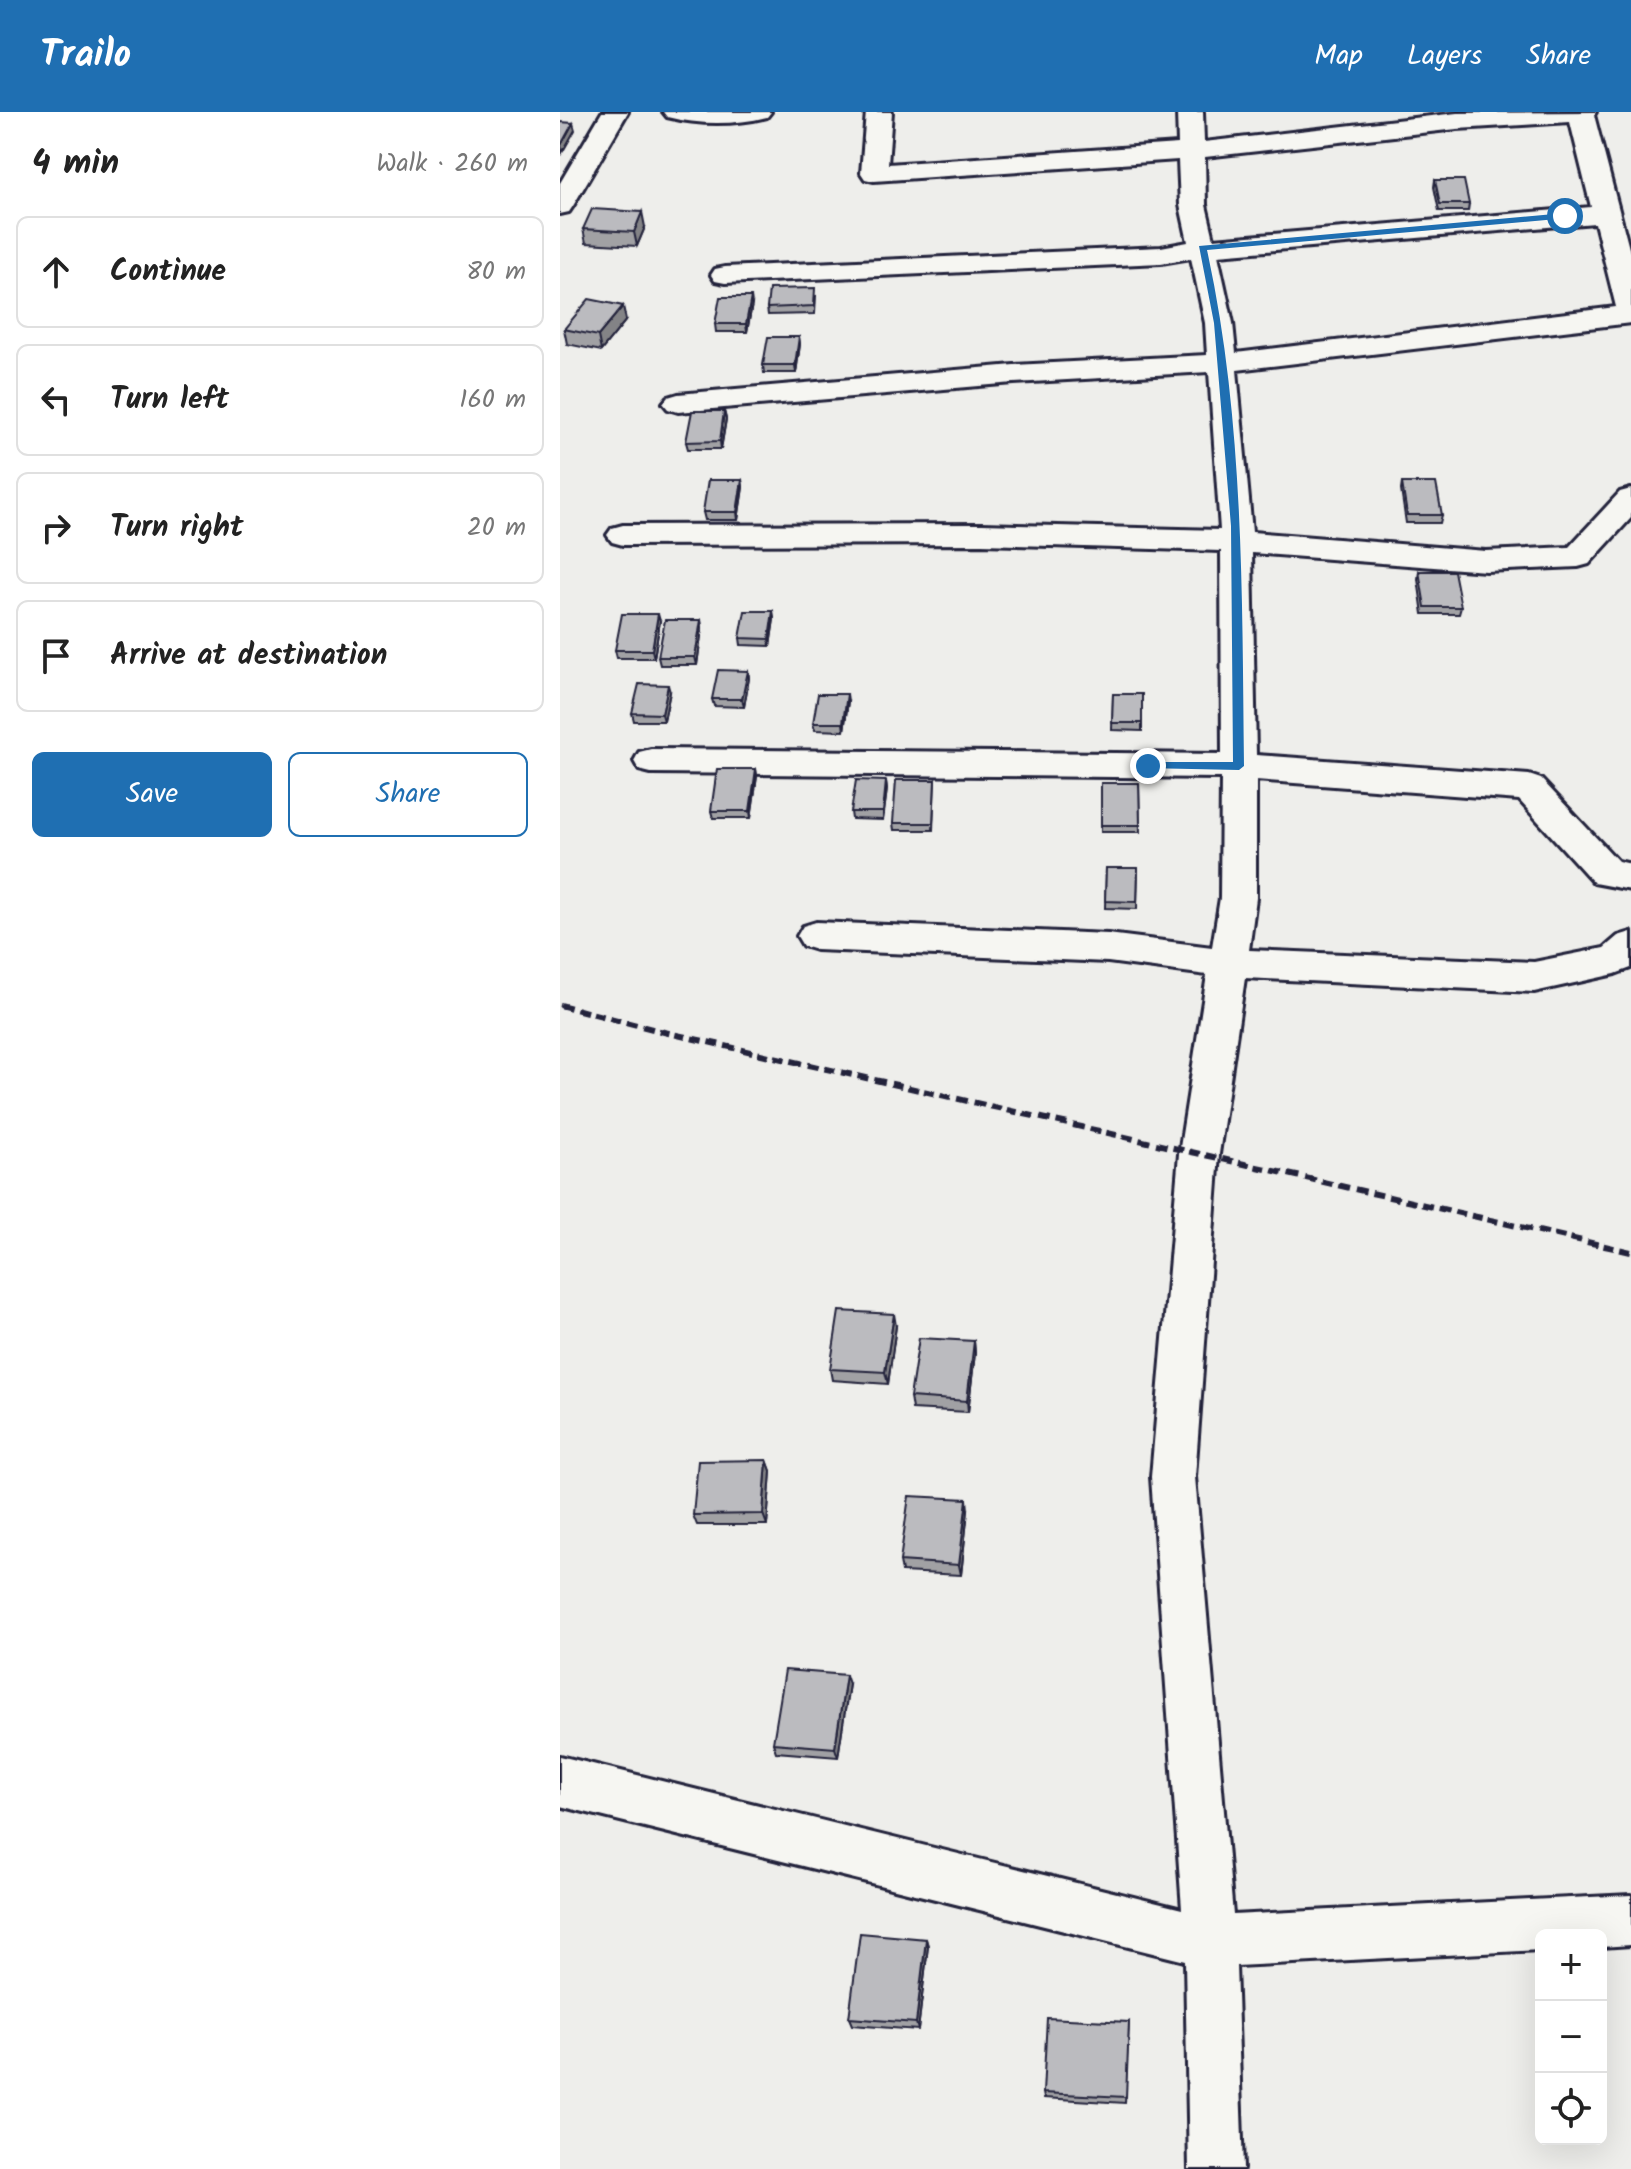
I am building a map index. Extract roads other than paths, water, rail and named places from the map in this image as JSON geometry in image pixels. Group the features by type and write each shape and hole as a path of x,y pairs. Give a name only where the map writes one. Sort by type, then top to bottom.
{"street":[{"path":"560,206 615,112"},
{"path":"676,112 718,116 758,112"},
{"path":"678,403 1014,374 1222,363 1631,312 1581,112 1457,121 1191,151 874,173 879,112"},
{"path":"1190,112 1193,205 1219,323 1236,541 1239,766 1238,898 1199,1154 1173,1477 1210,1942 1216,2169"},
{"path":"725,275 1161,255 1202,248 1606,215"},
{"path":"623,535 982,534 1236,541 1486,561 1578,557 1631,499"},
{"path":"651,761 1239,766 1529,788 1607,873 1631,877"},
{"path":"816,936 1108,948 1228,963 1534,977 1615,960 1631,946"},
{"path":"560,1781 1210,1942 1631,1920"}],"railway":[{"path":"560,1005 664,1032 1631,1252"}]}
